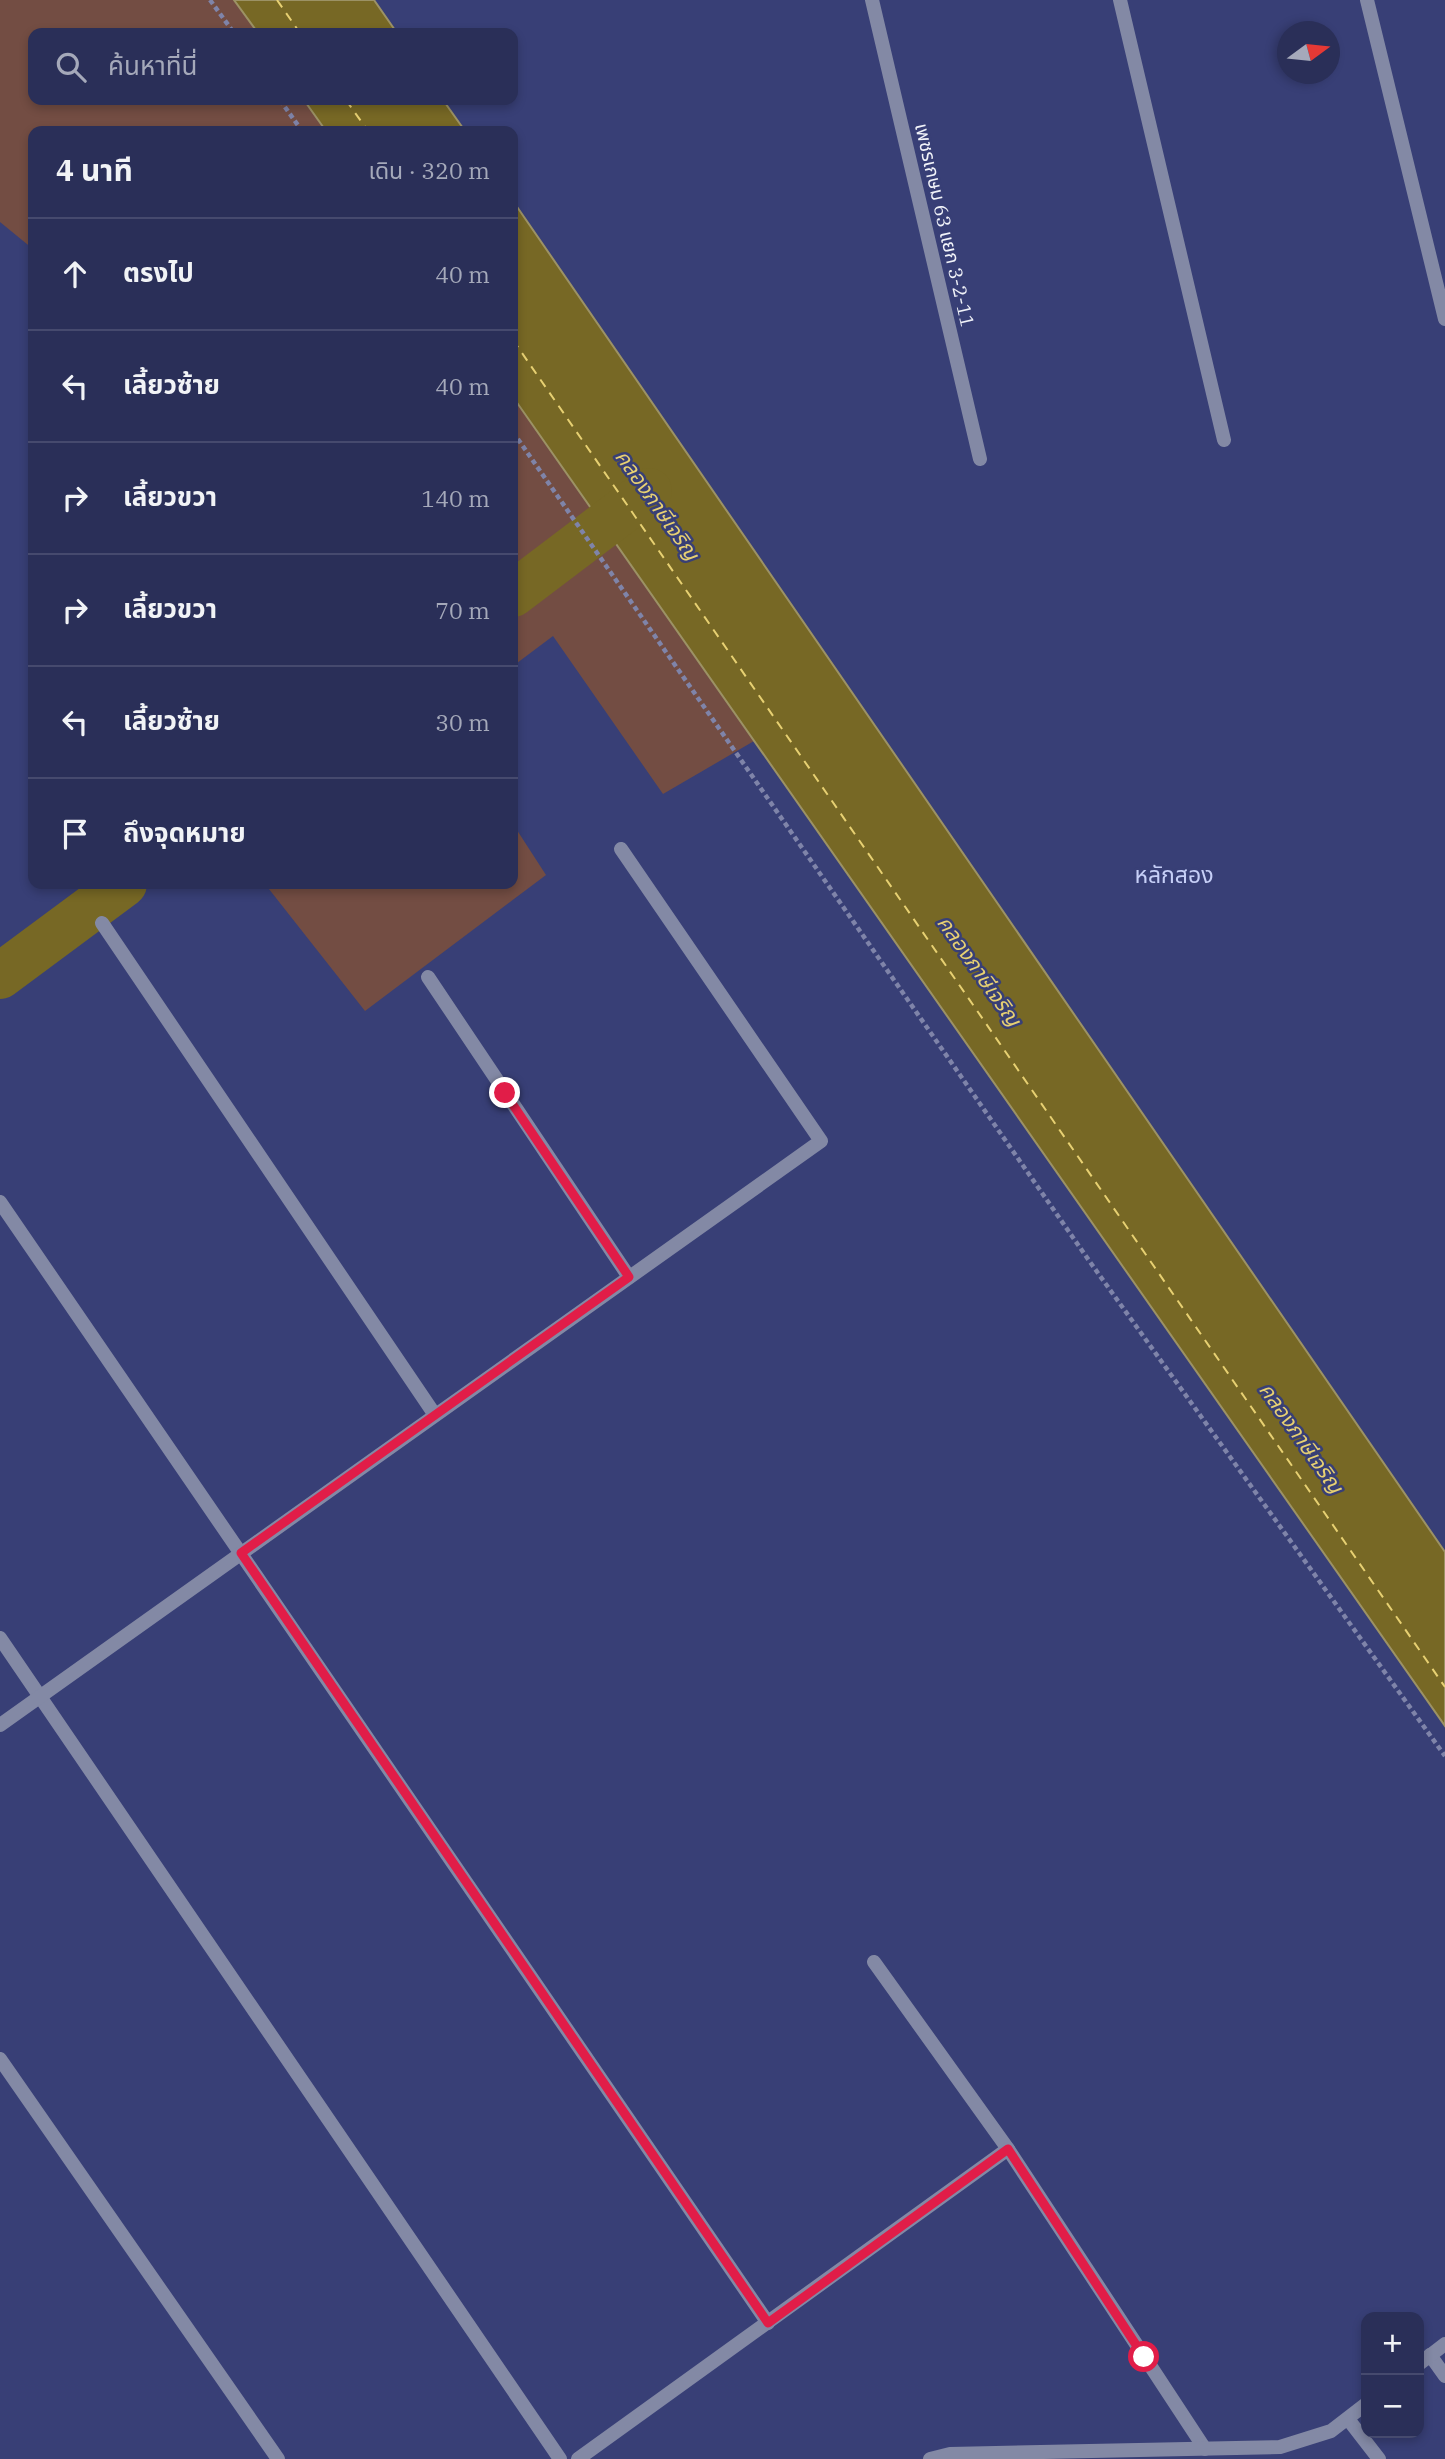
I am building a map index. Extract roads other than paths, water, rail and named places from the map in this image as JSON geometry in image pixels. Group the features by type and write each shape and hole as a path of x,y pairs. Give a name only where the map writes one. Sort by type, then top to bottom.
{"street":[{"name":"เพชรเกษม 63 แยก 3-2-11","path":"872,0 980,459"},
{"path":"1120,0 1224,440"},
{"path":"1367,0 1445,319"},
{"path":"0,1725 821,1141 621,849"},
{"path":"102,923 435,1415"},
{"path":"428,978 629,1277"},
{"path":"0,1202 768,2323"},
{"path":"0,1637 559,2459"},
{"path":"874,1962 1008,2149 1205,2449"},
{"path":"0,2059 278,2459"},
{"path":"579,2459 1008,2149"},
{"path":"1445,2344 1424,2360 1445,2376"},
{"path":"930,2459 950,2454 1131,2455 1280,2447 1331,2431 1361,2408"},
{"path":"1348,2418 1379,2459"}],"water":[{"path":"234,0 374,0 394,28 254,28"},
{"path":"308,105 447,105 461,126 322,126"},
{"name":"คลองภาษีเจริญ","path":"518,208 1445,1552 1445,1726 518,404"}],"waterway":[{"name":"คลองภาษีเจริญ","path":"518,590 649,491"},
{"path":"0,976 117,889"}],"district":[{"name":"หลักสอง","path":"1174,875"}]}
